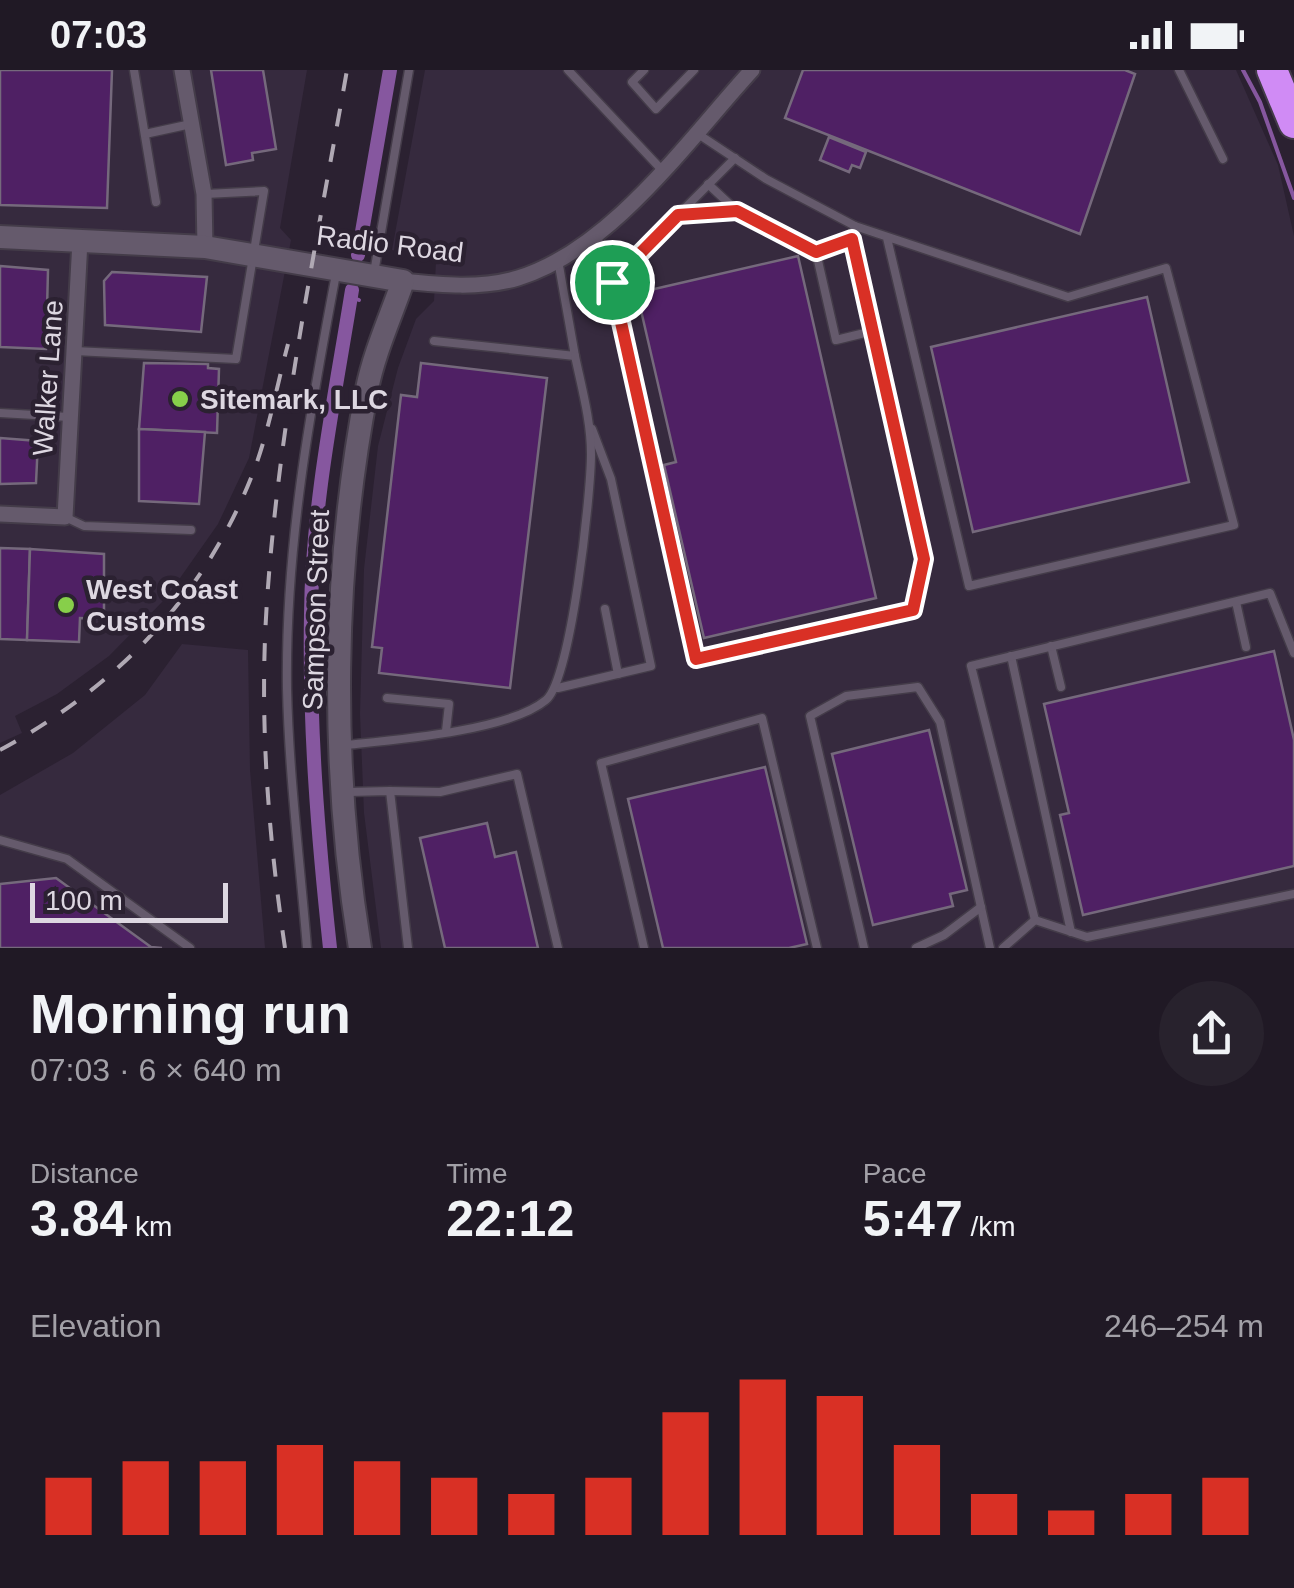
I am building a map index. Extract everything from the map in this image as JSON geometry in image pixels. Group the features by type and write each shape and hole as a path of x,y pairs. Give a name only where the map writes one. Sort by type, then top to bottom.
{"highway":[{"path":"1272,70 1294,123"}],"street":[{"path":"182,70 204,194 204,247"},
{"name":"Radio Road","path":"0,237 204,247 403,281 457,286 517,278 598,236 751,70"},
{"name":"Walker Lane","path":"65,517 80,241"},
{"name":"Sampson Street","path":"360,948 343,792 341,620 350,501 368,385 403,281"},
{"path":"0,514 65,517"}],"lane":[{"path":"134,70 156,202"},
{"path":"307,948 288,690 292,559 306,434 355,273 409,70"},
{"path":"568,70 662,169"},
{"path":"644,70 632,82 656,108 694,70"},
{"path":"1180,70 1222,159"},
{"path":"144,134 191,124"},
{"path":"695,132 855,226 1068,297 1166,268 1234,525 969,586 887,238"},
{"path":"612,282 734,158"},
{"path":"708,184 737,211 816,252 852,239"},
{"path":"75,351 236,359 264,192 204,194"},
{"path":"678,215 737,211"},
{"path":"598,236 612,282 696,659 913,610 924,559 852,239 855,226"},
{"path":"816,252 836,340 872,331"},
{"path":"558,260 589,422 591,456 576,598 558,688"},
{"path":"434,341 575,356"},
{"path":"0,413 69,416"},
{"path":"341,745 446,731 528,713 558,688 651,666 611,478 589,422"},
{"path":"65,517 84,526 190,530"},
{"path":"1036,920 971,666 1270,594 1294,653"},
{"path":"1236,602 1246,647"},
{"path":"605,608 618,674"},
{"path":"1052,646 1061,687"},
{"path":"1011,656 1072,932"},
{"path":"864,948 810,716 846,696 918,686 940,722 990,948"},
{"path":"387,698 449,704 446,731"},
{"path":"644,948 601,763 762,718 817,948"},
{"path":"343,792 440,792 516,774 558,948"},
{"path":"390,791 408,948"},
{"path":"0,840 67,860 190,948"},
{"path":"1036,920 1087,937 1294,894"},
{"path":"916,948 944,935 981,907"},
{"path":"1003,948 1036,920"}],"shaded area":[{"path":"0,70 307,70 280,228 291,240 249,458 218,524 166,598 109,656 57,694 15,716 22,733 0,743"},
{"path":"425,70 1236,70 1278,165 1294,236 1294,948 381,948 364,813 360,714 364,569 378,446 398,368 416,319 434,301 436,261 392,250"},
{"path":"182,644 248,650 250,770 265,948 0,948 0,795 73,753 145,695"}],"building":[{"path":"0,70 112,70 107,208 0,205"},
{"path":"211,70 263,70 276,149 252,153 253,160 226,165"},
{"path":"803,70 1125,70 1135,74 1080,234 785,118"},
{"path":"829,137 866,152 860,168 852,165 849,172 820,160"},
{"path":"798,256 876,598 704,638 664,465 676,462 637,293"},
{"path":"0,266 48,270 46,349 0,347"},
{"path":"112,272 207,277 201,332 105,325 104,281"},
{"path":"1147,297 1189,482 973,532 931,347"},
{"path":"144,363 208,364 208,368 219,369 217,433 139,429"},
{"path":"421,363 547,378 510,688 379,673 382,648 372,647 401,395 417,397"},
{"path":"139,429 205,432 199,504 139,501"},
{"path":"0,438 38,441 36,483 0,484"},
{"path":"0,548 30,549 27,640 0,639"},
{"name":"West Coast Customs","path":"30,549 104,554 104,619 80,618 79,642 27,640"},
{"path":"1274,651 1294,740 1294,866 1083,915 1060,815 1069,813 1044,704"},
{"path":"929,730 967,890 950,894 953,906 873,925 832,754"},
{"path":"765,767 807,944 789,948 663,948 628,799"},
{"path":"487,823 495,857 516,852 538,948 445,948 420,838"},
{"path":"56,878 151,947 162,948 0,948 0,884"}],"waterway":[{"path":"358,255 390,70"},
{"path":"1243,70 1260,102 1294,198"},
{"path":"352,236 357,236"},
{"path":"330,948 313,740 312,573 326,451 352,290"},
{"path":"351,297 359,300"}],"railway":[{"path":"285,948 267,775 267,601 289,401 347,70"},
{"path":"0,750 42,726 117,669 180,601 207,563 231,522 257,462 288,344"}],"place":[{"name":"Sitemark, LLC","path":"180,399"},
{"name":"West Coast Customs","path":"66,605"}],"route":[{"path":"737,211 816,252 852,239 924,559 913,610 696,659 612,282 678,215 737,211"}]}
